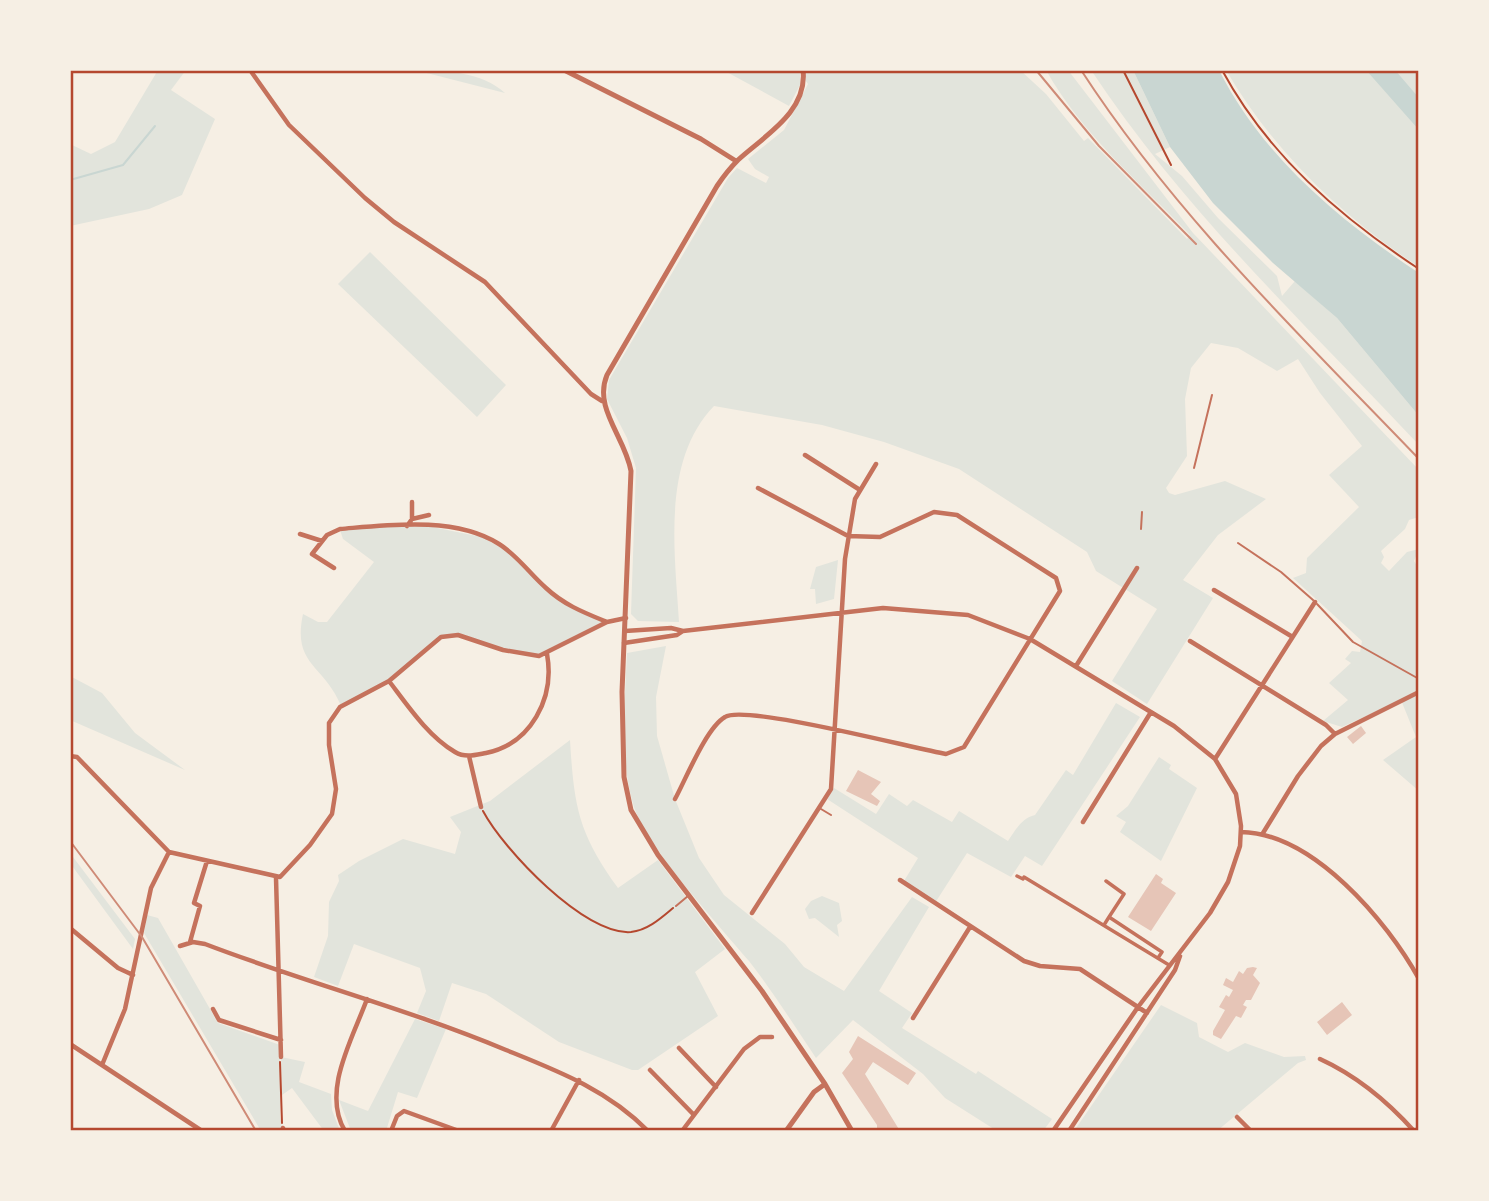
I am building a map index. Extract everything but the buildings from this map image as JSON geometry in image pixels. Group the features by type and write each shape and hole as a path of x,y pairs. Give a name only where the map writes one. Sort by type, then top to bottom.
{"street":[{"path":"250,70 289,125 365,198 394,222 485,282 591,394 603,401"},
{"path":"564,70 701,139 736,161"},
{"path":"803,70 802,89 792,108 769,135 736,161 706,204 612,367 603,385 603,401 622,440 631,471 622,742 626,792 644,836 762,991 825,1084 852,1131"},
{"path":"805,455 860,490"},
{"path":"752,914 831,789 839,612 848,536 855,499 876,464"},
{"path":"675,799 716,724 735,713 772,715 834,732 946,754 958,752 1058,596 1058,582 969,521 949,513 934,512 880,537 848,536 758,488"},
{"path":"407,526 412,519 412,502"},
{"path":"412,519 429,515"},
{"path":"334,568 312,554 322,541 340,529 432,526 475,535 511,552 556,597 579,611 607,622"},
{"path":"300,534 322,541"},
{"path":"1076,666 1137,568"},
{"path":"1214,590 1291,636"},
{"path":"1214,759 1315,602"},
{"path":"624,643 673,636 683,631 839,612 912,608 968,615 1030,639 1191,737 1214,759 1236,794 1241,832 1228,882 1053,1131"},
{"path":"70,756 77,757 170,852 276,878 283,875 310,845 332,814 336,789 329,746 329,723 334,713 389,681 435,641 450,635 522,655 547,654 607,622 625,618"},
{"path":"625,631 671,628 683,631"},
{"path":"1190,640 1326,725 1335,734"},
{"path":"389,681 437,736 456,752 470,756 509,746 532,726 541,711 547,680 547,654"},
{"path":"1263,833 1308,760 1335,734 1419,692"},
{"path":"1083,821 1151,712"},
{"path":"470,756 481,807"},
{"path":"1241,832 1263,833 1297,849 1356,896 1390,936 1419,979"},
{"path":"102,1065 125,1009 151,888 170,852"},
{"path":"190,942 200,906 194,903 207,862"},
{"path":"1019,878 1024,877 1168,965"},
{"path":"276,878 281,1057"},
{"path":"900,880 1029,963 1080,969 1147,1013"},
{"path":"1104,925 1124,894 1106,881"},
{"path":"1109,917 1162,952 1158,958"},
{"path":"913,1018 970,927"},
{"path":"70,928 118,968 133,975"},
{"path":"180,946 190,942 205,944 466,1033 579,1080 605,1095 648,1131"},
{"path":"1069,1131 1175,970 1182,951"},
{"path":"345,1131 337,1109 336,1088 367,999"},
{"path":"211,1006 219,1020 281,1040"},
{"path":"682,1131 752,1041 760,1037 772,1037"},
{"path":"70,1044 202,1131"},
{"path":"678,1048 716,1087"},
{"path":"1320,1059 1345,1072 1380,1098 1413,1131"},
{"path":"650,1070 694,1115"},
{"path":"551,1131 579,1080"},
{"path":"786,1131 814,1092 825,1084"},
{"path":"391,1131 397,1116 404,1111 459,1131"},
{"path":"1237,1117 1251,1131"}],"lane":[{"path":"1194,468 1212,395"},
{"path":"1141,529 1142,512"},
{"path":"1238,543 1273,566 1315,602 1353,642 1419,679"},
{"path":"821,808 831,816"},
{"path":"676,906 689,895"}],"path":[{"path":"1123,70 1171,165"},
{"path":"1222,70 1246,110 1302,177 1360,228 1419,269"},
{"path":"481,807 499,836 532,872 562,898 600,924 622,932 640,930 676,906"},
{"path":"281,1057 284,1129"}],"shaded area":[{"path":"158,70 186,70 171,90 215,119 182,195 149,209 70,226 70,147 72,145 91,154 115,142"},
{"path":"415,70 474,76 505,93"},
{"path":"723,70 1020,70 1046,94 1084,141 1088,138 1187,239 1190,235 1132,177 1076,115 1046,70 1068,70 1193,233 1419,470 1419,517 1409,520 1405,529 1381,551 1384,557 1381,563 1389,571 1407,552 1419,549 1414,561 1419,569 1419,791 1383,760 1416,737 1401,700 1342,727 1323,721 1348,700 1329,683 1351,663 1345,659 1352,651 1360,652 1362,641 1293,578 1306,573 1307,558 1359,507 1329,475 1362,446 1320,393 1298,359 1277,371 1238,348 1211,343 1191,368 1185,399 1187,456 1166,488 1169,493 1175,495 1225,481 1266,499 1218,535 1183,580 1213,598 1147,704 1112,681 1157,609 1096,571 1087,552 959,469 884,442 822,425 714,406 697,428 686,453 679,480 674,538 679,622 638,621 631,614 636,468 627,438 607,399 609,380 728,178 737,168 766,183 769,177 755,169 748,159 784,130 808,84 800,73 800,85 789,106"},
{"path":"1091,70 1133,70 1170,147 1155,154 1182,176 1218,218 1277,276 1282,296 1295,281 1337,318 1419,416 1419,445 1206,218 1127,122"},
{"path":"1133,70 1219,70 1257,131 1280,158 1332,209 1419,273 1419,416 1337,318 1273,263 1213,203 1170,147"},
{"path":"1226,70 1419,70 1419,267 1363,226 1311,180 1265,128"},
{"path":"1366,70 1395,70 1419,98 1419,130"},
{"path":"370,252 506,385 477,417 338,284"},
{"path":"382,526 432,527 482,537 510,553 555,597 606,622 539,655 522,654 458,634 441,636 388,681 341,706 334,692 306,655 301,631 303,614 318,622 327,622 374,562 343,539 340,530"},
{"path":"838,560 834,599 816,604 815,589 810,589 816,567"},
{"path":"666,646 656,697 657,736 675,799 699,858 724,895 785,944 804,967 844,991 912,897 929,907 879,991 912,1013 902,1028 976,1074 978,1071 1052,1119 1043,1131 997,1131 945,1098 923,1074 853,1020 816,1058 749,961 668,864 634,807 626,770 625,750 627,653"},
{"path":"70,676 102,693 135,733 185,770 70,720"},
{"path":"1116,703 1140,717 1042,866 1025,856 1011,877 967,853 935,903 904,881 918,858 827,799 834,788 876,814 889,794 907,806 913,800 952,822 959,811 1008,841 1023,821 1035,815 1066,770 1073,775"},
{"path":"570,740 580,818 594,851 618,888 658,860 725,949 695,972 718,1016 638,1070 632,1070 559,1042 486,994 452,983 439,1021 417,1013 426,991 420,968 354,944 338,986 314,977 328,936 329,902 339,881 338,875 403,839 455,854 461,832 450,817 490,801"},
{"path":"1159,757 1171,765 1169,769 1197,788 1161,861 1120,832 1126,822 1116,816 1128,806"},
{"path":"70,853 135,939 133,949 70,863"},
{"path":"822,896 839,903 842,921 837,925 839,937 815,918 809,919 805,909 811,901"},
{"path":"147,915 158,918 218,1023 280,1045 280,1117 283,1131 261,1131 144,933"},
{"path":"1161,1005 1197,1023 1199,1037 1228,1052 1245,1043 1284,1057 1305,1056 1306,1060 1298,1063 1217,1131 1074,1131"},
{"path":"415,1019 446,1029 417,1098 398,1092 386,1131 351,1131 339,1100 368,1111"},
{"path":"281,1057 305,1062 299,1082 331,1094 332,1110 340,1131 324,1131 292,1088 282,1095"}],"waterway":[{"path":"70,180 123,165 155,126"}],"railway":[{"path":"1036,70 1099,146 1196,244"},
{"path":"1081,70 1157,175 1198,224 1285,320 1419,459"},
{"path":"70,841 142,937 256,1131"}]}
